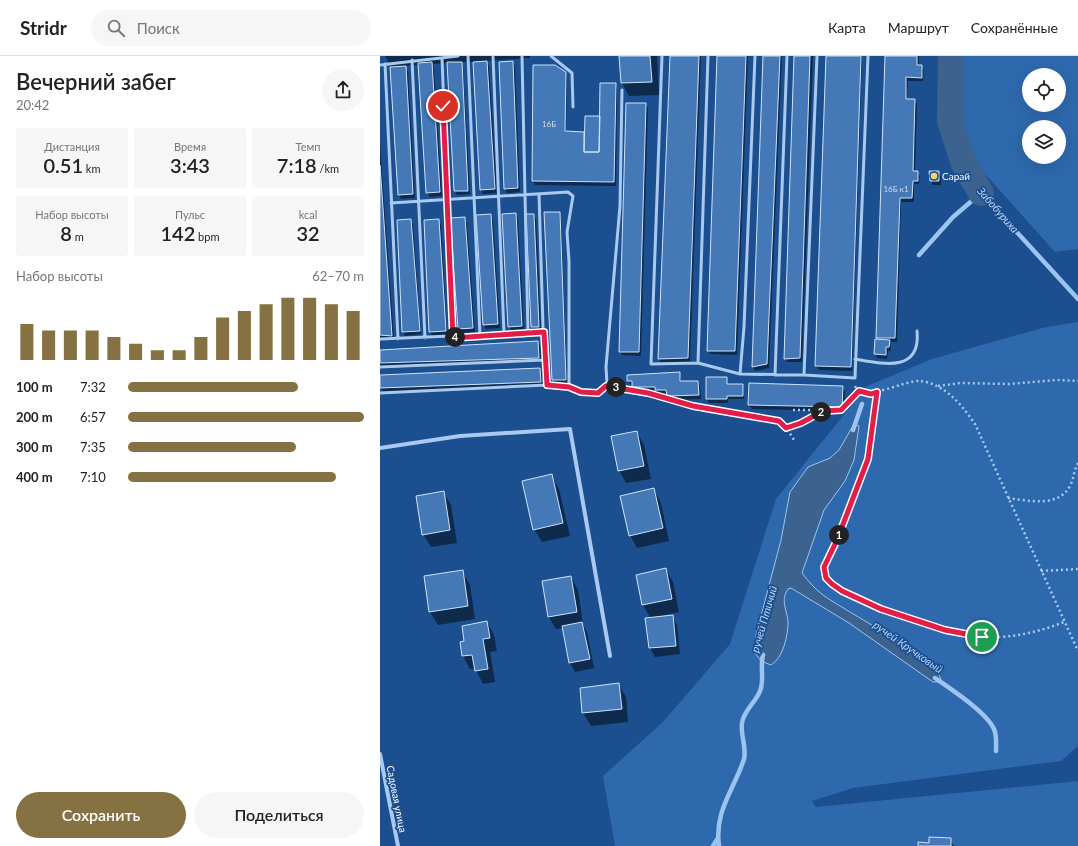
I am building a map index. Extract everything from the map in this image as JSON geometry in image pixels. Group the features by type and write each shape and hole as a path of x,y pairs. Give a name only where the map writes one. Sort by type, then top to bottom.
{"street":[{"path":"380,448 460,436 570,429 610,656"},
{"name":"Садовая улица","path":"380,754 398,846"}],"lane":[{"path":"380,65 412,60 458,56"},
{"path":"468,56 480,336"},
{"path":"493,56 504,334"},
{"path":"522,56 528,333"},
{"path":"551,56 572,73 573,107"},
{"path":"662,56 651,364 698,363 740,374 804,375 855,378 868,56"},
{"path":"698,363 708,56"},
{"path":"740,374 744,327 754,56"},
{"path":"775,375 787,56"},
{"path":"804,375 817,56"},
{"path":"442,58 446,200 453,338"},
{"path":"412,60 420,202 425,338"},
{"path":"384,64 398,339"},
{"path":"380,393 547,385 569,387 581,392 598,393 606,386 606,368 620,206 622,90"},
{"path":"391,203 524,196 568,192 573,196 567,232 569,261 569,387"},
{"path":"540,194 544,360 547,385"},
{"path":"855,359 886,364 909,359 913,356 916,350 918,342 917,331"},
{"path":"380,339 453,338 544,332"},
{"path":"380,367 544,360"}],"path":[{"path":"855,378 856,388 859,391 871,394 913,380 938,387 956,400 975,424 1078,651"},
{"path":"938,387 960,383 1009,384 1057,380 1078,381"},
{"path":"606,386 648,393 693,406 779,421 794,440"},
{"path":"793,410 841,410 859,391"},
{"path":"877,392 868,459 837,540 824,567 826,578 842,591 881,609 945,630 982,637 1046,630 1064,622"},
{"path":"786,428 801,423 823,411"},
{"path":"1008,498 1031,501 1056,499 1066,492 1072,482 1078,463"},
{"path":"1041,571 1078,569"}],"shaded area":[{"path":"948,56 1078,56 1078,249 1055,252 943,127"},
{"path":"1078,322 1078,746 1061,761 853,788 812,801 816,807 1078,781 1078,846 615,846 603,776 663,722 730,644 776,499 867,386 932,359 1046,327"}],"water":[{"path":"854,424 859,426 854,460 845,481 824,510 802,573 823,595 888,635 924,660 936,671 941,680 940,682 933,682 849,623 791,588 788,589 784,597 788,628 782,652 771,665 761,661 755,653 756,635 781,540 790,492 808,467 830,458 839,450"}],"building":[{"path":"619,56 650,56 652,82 621,83"},
{"path":"670,56 699,56 688,358 658,359"},
{"path":"717,56 746,56 735,351 707,351"},
{"path":"763,56 780,56 767,364 752,367"},
{"path":"794,56 810,56 800,358 784,359"},
{"path":"826,56 861,56 851,367 815,366"},
{"path":"885,56 917,56 917,65 922,65 922,78 906,77 906,99 915,99 913,171 918,171 918,181 913,181 912,198 900,198 895,338 876,338"},
{"path":"487,61 495,189 480,190 473,62"},
{"path":"513,61 518,188 504,189 499,62"},
{"path":"432,62 440,192 426,193 418,63"},
{"path":"447,62 462,62 468,191 454,191"},
{"path":"533,65 555,65 566,72 565,131 584,132 584,152 599,152 600,83 616,83 614,182 532,181"},
{"path":"406,66 413,194 398,195 390,67"},
{"path":"626,103 646,103 639,352 619,352"},
{"path":"585,116 600,116 599,152 584,152"},
{"path":"380,165 392,336 380,335"},
{"name":"Сарай","path":"929,171 939,171 939,181 930,181"},
{"path":"544,212 560,212 566,380 552,380"},
{"path":"516,213 522,326 508,327 502,214"},
{"path":"491,214 498,324 483,325 476,215"},
{"path":"526,214 534,214 539,327 531,327"},
{"path":"465,217 473,328 458,329 450,218"},
{"path":"411,219 420,331 402,332 397,220"},
{"path":"439,219 446,331 429,332 424,220"},
{"path":"875,339 890,340 889,347 886,347 886,355 874,354"},
{"path":"538,341 539,358 380,363 380,350"},
{"path":"540,368 541,382 380,388 380,375"},
{"path":"680,372 680,381 698,381 699,395 667,396 666,390 655,390 655,387 632,387 632,381 627,381 627,375"},
{"path":"706,377 727,377 727,384 743,384 743,396 727,396 727,399 706,399"},
{"path":"749,383 843,386 842,407 748,405"},
{"path":"637,431 644,466 618,471 611,436"},
{"path":"552,474 563,523 533,530 522,481"},
{"path":"654,488 663,528 629,536 620,496"},
{"path":"444,491 450,530 422,535 416,496"},
{"path":"666,568 672,599 642,605 636,575"},
{"path":"463,570 468,606 429,612 424,576"},
{"path":"571,576 577,612 548,617 542,581"},
{"path":"673,615 676,646 649,648 645,618"},
{"path":"487,621 490,638 483,639 488,669 475,671 472,655 462,656 460,642 464,641 462,626"},
{"path":"582,622 590,659 569,663 562,626"},
{"path":"619,683 622,709 582,713 580,688"},
{"path":"929,837 951,838 951,846 918,846 918,842 929,843"}],"waterway":[{"name":"Забобуриха","path":"951,56 950,121 964,164 981,193"},
{"name":"Забобуриха","path":"919,255 953,217 981,193 1078,299"},
{"name":"ручей Птичий","path":"853,430 862,404"},
{"name":"ручей Птичий","path":"719,846 718,833 722,811 740,770 745,754 742,732 743,718 757,697 761,688 763,655"},
{"name":"ручей Кручковый","path":"935,678 968,701 990,722 996,734 996,751"},
{"name":"ручей Птичий","path":"713,846 718,838"}],"place":[{"name":"Сарай","path":"934,176"}],"route":[{"path":"443,106 453,338 544,332 544,360 547,385 569,387 581,392 598,393 606,386 625,388 693,406 779,421 784,424 786,428 801,423 823,411 841,410 859,391 871,394 877,392 874,424 868,459 837,540 824,567 826,578 842,591 881,609 945,630 982,637"}]}
